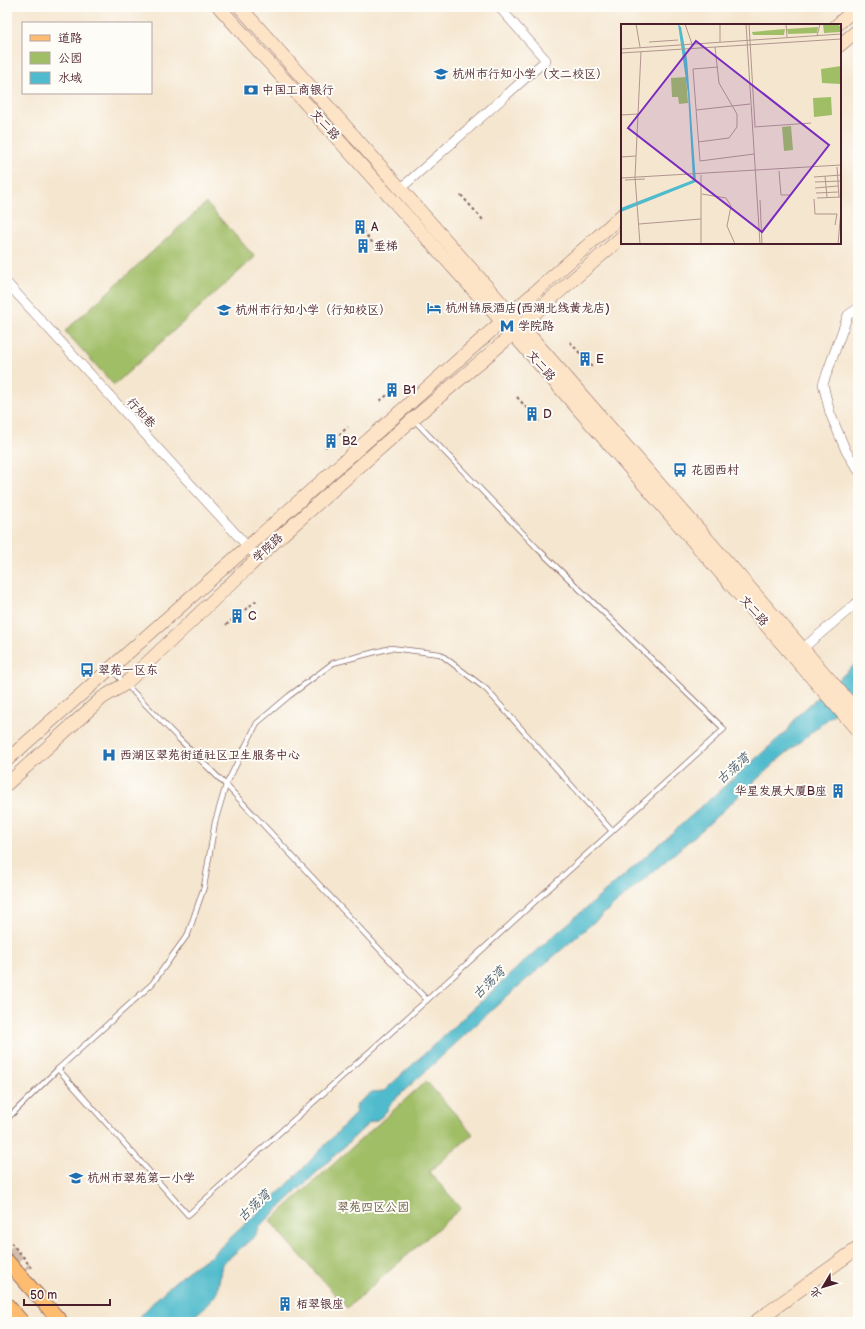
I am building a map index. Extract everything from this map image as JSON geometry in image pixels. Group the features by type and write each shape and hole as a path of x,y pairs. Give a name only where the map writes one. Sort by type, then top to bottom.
{"main road":[{"name":"文二路","path":"219,7 517,330 802,649 826,684"},
{"name":"文二路","path":"240,7 400,189 506,318"},
{"path":"838,24 857,7"},
{"path":"841,45 858,30"},
{"name":"学院路","path":"7,760 621,217"},
{"name":"学院路","path":"7,784 102,698 125,684 258,558 413,418 517,330 621,238"},
{"name":"文二路","path":"517,330 851,711 858,730"},
{"path":"756,1322 858,1248"},
{"path":"7,1261 61,1322"},
{"path":"7,1305 22,1322"}],"street":[{"path":"400,189 546,60 499,7"},
{"name":"行知巷","path":"7,283 258,558"},
{"path":"858,308 848,315 823,384 830,413 846,451 858,470"},
{"path":"802,649 858,602"}],"lane":[{"path":"58,1069 188,1215 427,1000 724,729 537,548 413,418"},
{"path":"7,1119 58,1069 152,984 188,934 204,887 215,822 226,785 257,723 284,700 333,663 391,648 440,654 486,688 612,831"},
{"path":"110,669 226,785 427,1000"}],"path":[{"path":"461,195 483,220"},
{"path":"355,222 377,248"},
{"path":"570,342 592,367"},
{"path":"380,401 398,386"},
{"path":"517,397 538,422"},
{"path":"325,447 348,428"},
{"path":"226,626 257,600"}],"green space":[{"path":"206,203 255,257 114,385 65,331"},
{"name":"翠苑四区公园","path":"426,1081 473,1134 429,1172 461,1208 347,1308 270,1221"}],"water":[{"path":"858,662 858,694 778,760 703,829 506,997 392,1102 383,1116 369,1123 260,1226 255,1236 222,1264 217,1293 205,1307 187,1322 135,1322 170,1286 189,1270 210,1257 286,1186 355,1114 357,1104 372,1092 384,1091 530,956 620,879 788,730 797,716"}],"tunnel":[{"path":"7,1251 25,1271"}],"place":[{"name":"杭州市行知小学（文二校区）","path":"441,74"},
{"name":"中国工商银行","path":"251,90"},
{"name":"A","path":"360,227"},
{"name":"垂梯","path":"363,246"},
{"name":"杭州锦辰酒店(西湖北线黄龙店)","path":"434,308"},
{"name":"杭州市行知小学（行知校区）","path":"224,310"},
{"name":"学院路","path":"507,326"},
{"name":"E","path":"585,359"},
{"name":"B1","path":"392,390"},
{"name":"D","path":"532,414"},
{"name":"B2","path":"331,441"},
{"name":"花园西村","path":"680,470"},
{"name":"C","path":"237,616"},
{"name":"翠苑一区东","path":"87,670"},
{"name":"西湖区翠苑街道社区卫生服务中心","path":"109,755"},
{"name":"华星发展大厦B座","path":"838,791"},
{"name":"杭州市翠苑第一小学","path":"76,1178"},
{"name":"栢翠银座","path":"285,1304"}],"water label":[{"name":"古荡湾","path":"733,769"},
{"name":"古荡湾","path":"489,983"},
{"name":"古荡湾","path":"254,1206"}]}
